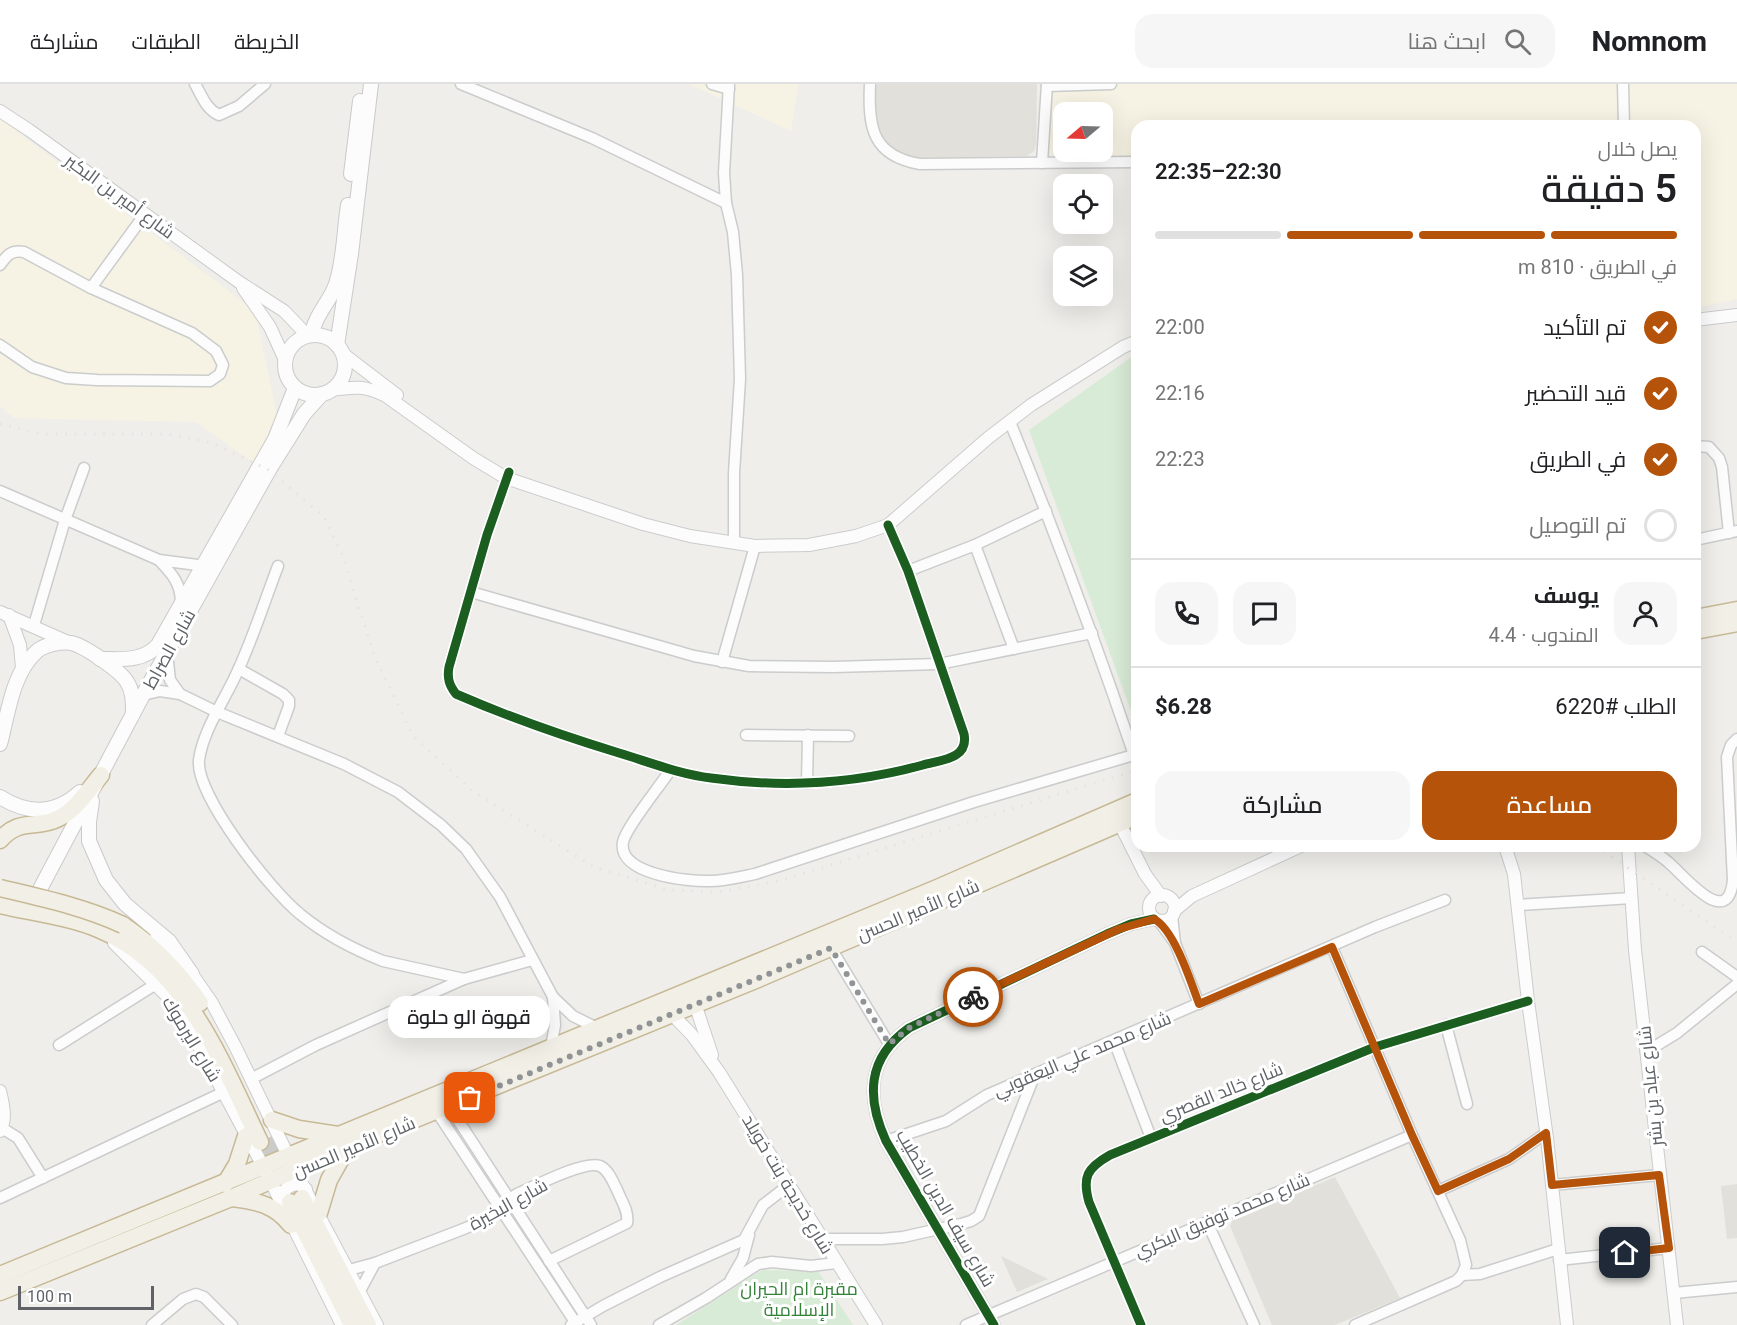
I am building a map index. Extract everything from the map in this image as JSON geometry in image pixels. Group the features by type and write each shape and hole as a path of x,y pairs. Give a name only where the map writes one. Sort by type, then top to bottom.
{"highway":[{"path":"1701,617 1737,610"},
{"path":"1701,630 1737,623"},
{"path":"4,835 19,825 42,824 61,818 74,808 101,776"},
{"name":"شارع الأمير الحسن","path":"0,1292 551,1047 935,889 1131,804"},
{"name":"شارع الأمير الحسن","path":"344,1141 443,1109 831,948 1131,819"},
{"name":"شارع اليرموك","path":"3,886 103,916 123,925 166,955 199,1001 264,1137"},
{"name":"شارع اليرموك","path":"0,905 97,928 144,956 184,1000 209,1035 264,1137"},
{"path":"291,1226 282,1214 268,1206 228,1191 237,1164 264,1137 307,1131 344,1141 319,1212"},
{"name":"شارع الأمير الحسن","path":"0,1275 228,1191"},
{"path":"294,1197 352,1325"},
{"path":"294,1197 368,1325"}],"main road":[{"path":"310,335 339,275 354,134 363,84"},
{"path":"340,349 371,84"},
{"path":"310,335 330,339 340,349 345,363 343,374 339,383 326,392 303,393 289,380 285,370 285,360 295,343 310,335"},
{"name":"شارع الصراط","path":"100,659 128,660 153,651 205,566 275,439 295,388"},
{"name":"شارع الصراط","path":"28,912 143,695 269,470 304,414 326,392"},
{"path":"0,744 22,668 42,648 71,643 100,659 128,682 133,697 133,715"},
{"path":"0,797 9,802 37,809 58,807 71,800 101,776"},
{"path":"101,776 89,822 89,841 106,880 125,904 169,941 192,974"}],"street":[{"path":"195,84 207,105 219,115 239,106 265,84"},
{"path":"461,84 591,138 726,203"},
{"path":"712,84 729,87 724,173 726,203 733,232 737,275 740,379 734,473 734,543"},
{"path":"870,84 870,120 874,135 881,146 905,161 920,164 1131,162"},
{"path":"1042,163 1047,85 1111,84"},
{"path":"1623,84 1624,120"},
{"name":"شارع أمير بن البكير","path":"0,111 239,282 284,311 310,335"},
{"path":"91,288 146,214"},
{"path":"0,265 9,254 17,251 24,252 91,288 192,333 208,343 223,364 220,374 210,381 75,379 50,374 32,367 0,345"},
{"name":"شارع أمير بن البكير","path":"239,282 270,327 285,360"},
{"path":"1701,319 1737,315"},
{"path":"326,392 356,387 372,389 508,475 643,525 690,536 755,546 809,545 856,536 888,525 1031,405 1131,344"},
{"path":"340,349 508,475"},
{"path":"1010,422 1046,511 1131,741"},
{"path":"1701,446 1709,447 1719,458 1733,532 1701,539"},
{"path":"33,625 65,520 84,468"},
{"path":"508,475 471,592 448,675 449,683 456,694 547,730 671,770 719,779 827,783 886,775 960,753 966,743 964,734 908,571 888,525"},
{"path":"0,491 159,560 205,566"},
{"path":"908,571 975,545 1046,511"},
{"path":"975,545 1014,649"},
{"path":"722,662 755,546"},
{"path":"159,560 179,585 181,606"},
{"path":"278,566 239,669 217,712 199,759 202,780 237,842 299,914 371,957 464,979"},
{"path":"471,592 722,662 749,666 833,667 939,664 1092,633"},
{"path":"4,614 71,643"},
{"path":"4,614 20,645 22,668"},
{"path":"167,652 170,680 180,694"},
{"path":"239,669 283,694 289,700 278,736"},
{"path":"143,695 160,691 180,694 217,712 344,764 398,792 441,825 466,849 500,897 554,997 573,1016 597,1028"},
{"path":"746,735 849,736"},
{"path":"807,783 808,735"},
{"path":"1654,852 1668,862 1708,899 1719,901 1732,891 1727,757 1731,745 1737,739"},
{"path":"671,770 630,826 623,844 624,852 630,863 654,873 710,881 755,874 943,812 1131,756"},
{"path":"1120,824 1131,846"},
{"path":"1134,852 1145,874 1174,904 1175,943 1199,1004"},
{"path":"1156,920 1166,920 1192,896 1288,852"},
{"path":"1507,852 1514,874 1518,905 1567,1325"},
{"name":"شارع عباد بن بشر","path":"1628,852 1635,950 1677,1325"},
{"path":"1145,874 1150,904 1149,913 1175,943"},
{"path":"1150,904 1154,898 1192,896"},
{"path":"1518,905 1632,898"},
{"name":"شارع محمد علي اليعقوبي","path":"886,1141 946,1121 977,1100 1035,1074 1375,927 1445,900"},
{"name":"شارع سيف الدين الخطيب","path":"1131,924 1150,904"},
{"name":"شارع سيف الدين الخطيب","path":"991,1320 886,1141 875,1109 872,1085 876,1070 889,1044 909,1028 1131,924 1156,920"},
{"name":"شارع اليرموك","path":"97,928 156,984 187,1023 224,1092 264,1137 292,1164 294,1197"},
{"path":"1332,947 1464,1252 1466,1266 1456,1281 1357,1325"},
{"path":"831,948 889,1044"},
{"path":"1702,952 1737,977"},
{"name":"شارع اليرموك","path":"166,955 192,974 212,1004 252,1079 264,1137 267,1175 294,1197"},
{"path":"252,1079 316,1045 464,979 532,960"},
{"path":"60,1045 156,984"},
{"path":"1646,1053 1677,1032 1737,984"},
{"path":"551,1047 555,1025 554,997"},
{"name":"شارع خالد القصري","path":"1141,1325 1089,1202 1085,1183 1094,1165 1110,1155 1150,1138 1375,1047 1528,1001"},
{"name":"شارع خديجة بنت خويلد","path":"695,1004 703,1033 719,1072"},
{"name":"شارع خديجة بنت خويلد","path":"671,1014 692,1035 719,1072 876,1325"},
{"path":"1446,1025 1467,1104"},
{"path":"1114,1041 1150,1138"},
{"path":"821,1239 895,1238 971,1221 979,1216 1035,1074"},
{"path":"0,1091 4,1110 1,1130 18,1138 43,1178"},
{"path":"0,1198 224,1092"},
{"path":"443,1109 508,1200 588,1320"},
{"path":"443,1109 500,1209 575,1324 588,1320 660,1277 741,1242 750,1232"},
{"path":"1438,1191 1509,1159 1546,1133"},
{"name":"شارع محمد توفيق البكري","path":"966,1325 991,1320 1113,1261 1412,1135"},
{"name":"شارع البخيرة","path":"349,1270 375,1263 466,1228 493,1215 508,1200 526,1190 587,1166 602,1167 608,1174 626,1210 627,1223 549,1261"},
{"path":"1552,1185 1659,1175"},
{"path":"728,1284 743,1258 751,1224 763,1205 789,1185"},
{"path":"342,1325 291,1226 294,1197 319,1212 377,1325"},
{"path":"1207,1222 1254,1325"},
{"path":"1462,1275 1480,1274 1559,1255 1669,1248"},
{"path":"360,1291 375,1263"},
{"path":"659,1325 763,1263 811,1266 836,1263"},
{"path":"1674,1293 1737,1287"},
{"path":"152,1325 183,1299 196,1294 204,1297 232,1325"}],"shaded area":[{"path":"689,84 798,84 791,131"},
{"path":"876,84 1037,84 1034,151 1027,156 906,158 885,143 874,121"},
{"path":"1108,84 1737,84 1737,299 1701,307 1701,120 1131,120 1131,164 1044,166 1046,89"},
{"path":"0,119 255,311 277,416 254,463 196,422 14,418 0,406"},
{"path":"1335,1177 1400,1298 1335,1325 1272,1325 1230,1226 1232,1221"},
{"path":"1737,1184 1737,1238 1727,1239 1721,1186"},
{"path":"1001,1256 1048,1279 1017,1292"}],"green space":[{"path":"1131,357 1131,711 1029,430"},
{"name":"مقبرة ام الحيران الإسلامية","path":"762,1270 818,1271 853,1325 676,1325"}],"tunnel":[{"path":"270,1137 288,1170"},
{"path":"260,1142 277,1177"}],"railway":[{"path":"0,424 40,434 167,434 212,443 269,470 324,517 342,554 374,655 413,736 474,792 594,867 668,890 718,892 779,881 1131,772"},
{"path":"1605,852 1737,942"}],"cycle path":[{"path":"509,472 487,535 449,667 448,678 454,691 456,694 557,733 687,774 711,778 764,783 844,780 945,760 962,749 964,734 908,571 888,525"},
{"path":"994,1325 886,1141 875,1109 873,1094 878,1065 895,1040 909,1028 1107,934 1131,924 1154,919"},
{"path":"1141,1325 1089,1202 1086,1186 1088,1174 1096,1164 1110,1155 1375,1047 1528,1001"}],"way so far":[{"path":"470,1098 831,948 889,1044 909,1028 973,997"}],"place":[{"name":"قهوة الو حلوة","path":"470,1098"}],"route":[{"path":"973,997 1119,929 1154,919 1159,921 1175,943 1199,1004 1332,947 1438,1191 1509,1159 1546,1133 1552,1185 1659,1175 1669,1248 1625,1253"}]}
